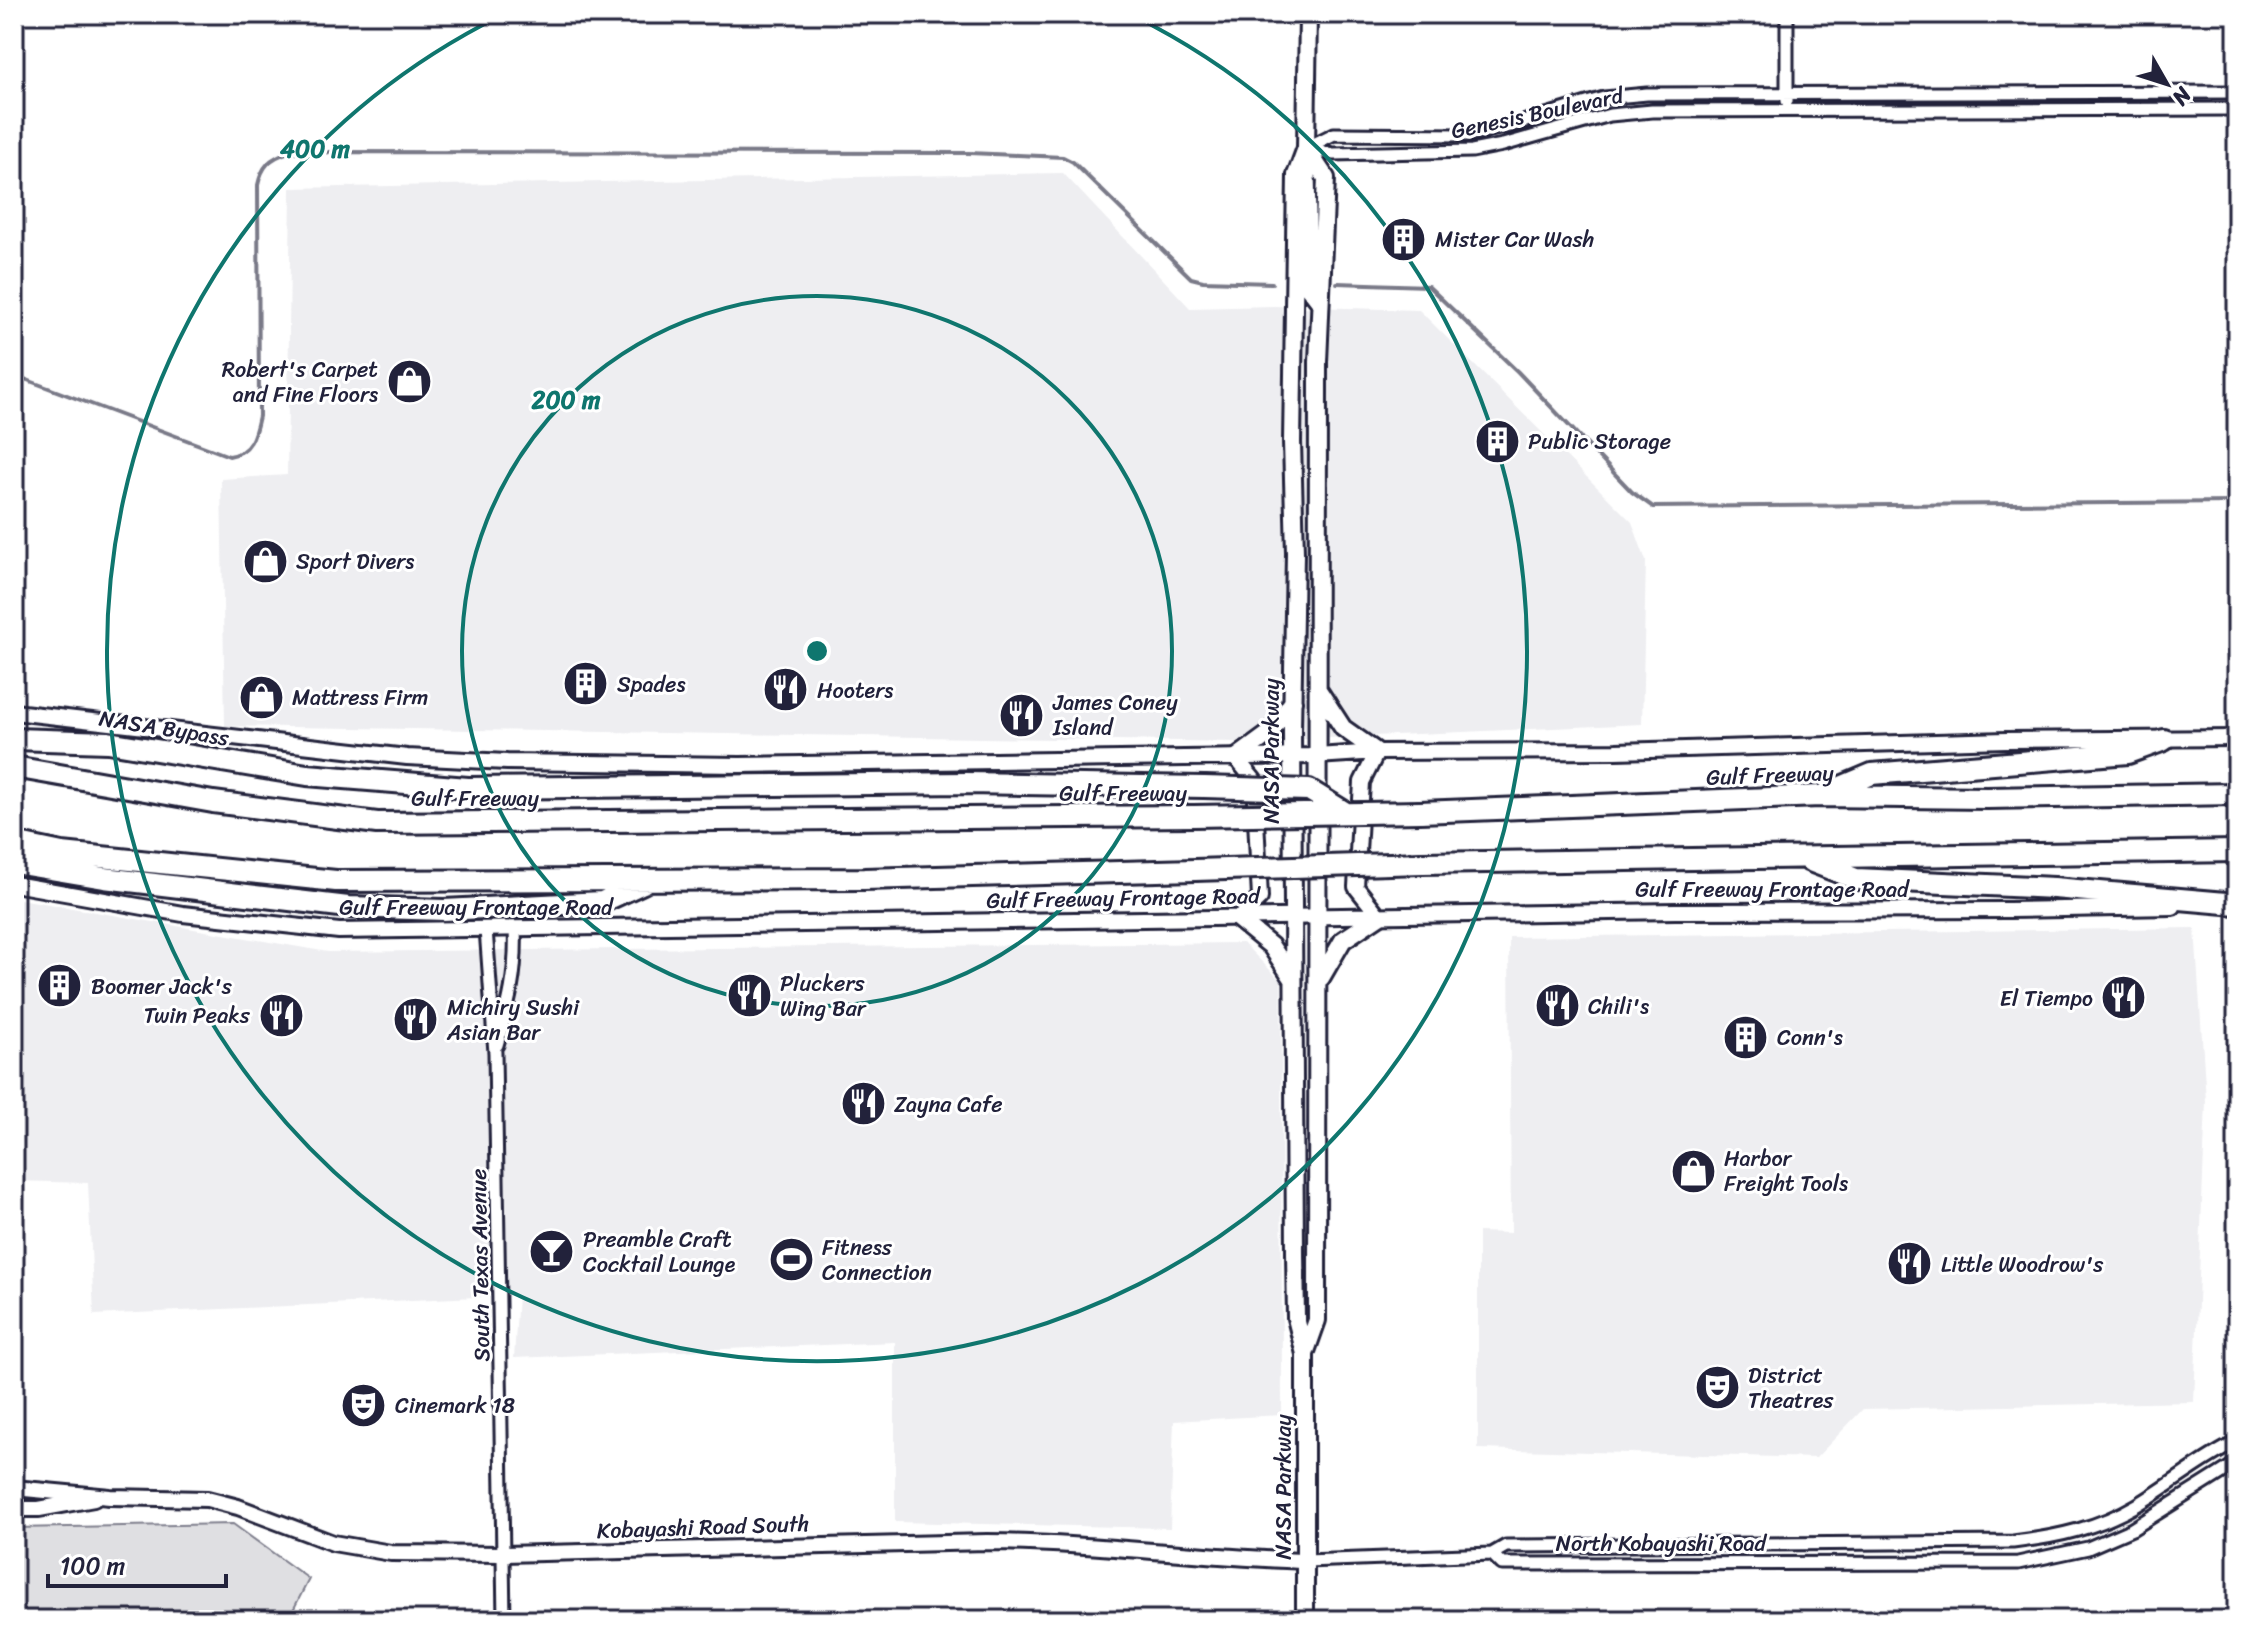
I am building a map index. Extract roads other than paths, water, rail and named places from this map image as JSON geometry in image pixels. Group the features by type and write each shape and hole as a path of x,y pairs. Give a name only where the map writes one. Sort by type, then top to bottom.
{"highway":[{"name":"NASA Bypass","path":"14,739 108,742 307,775 468,788 966,783 1204,787 1309,790 1346,813"},
{"path":"1820,796 1872,774 2128,753 2164,740"},
{"name":"Gulf Freeway","path":"14,767 213,802 377,823 1194,816 1420,812 1820,796 1987,798 2237,794"},
{"path":"14,843 62,853 336,881 864,879 1422,863 2237,851"},
{"path":"1799,857 1856,879 2054,888 2237,904"},
{"path":"14,863 104,878 348,907 444,910 602,902 655,878"}],"main road":[{"name":"NASA Parkway","path":"1305,1620 1305,1354 1296,1318 1292,757 1296,175 1306,148 1308,14"},
{"name":"NASA Parkway","path":"1305,1354 1317,1320 1318,362 1326,178 1306,148"},
{"path":"1293,362 1318,362"},
{"path":"1317,688 1343,728 1377,752"},
{"path":"1236,758 1270,733 1294,699"},
{"path":"14,712 407,757 507,762 740,765 2237,738"},
{"path":"1319,983 1343,940 1379,916 1356,887 1362,782 1377,752"},
{"path":"1236,758 1254,780 1260,898 1238,919 1271,946 1294,979"},
{"name":"Gulf Freeway Frontage Road","path":"14,884 183,914 339,931 1675,911 2009,910 2237,904"},
{"name":"Kobayashi Road South","path":"14,1488 110,1497 207,1499 238,1507 333,1543 366,1551 504,1554 987,1542 1059,1543 1218,1557 1306,1561"},
{"name":"Kobayashi Road South","path":"14,1509 39,1509 110,1497"}],"street":[{"path":"1787,14 1787,111"},
{"path":"2173,92 2173,110"},
{"name":"Genesis Boulevard","path":"1306,148 1334,134 1472,134 1625,95 2237,92"},
{"path":"1981,93 1982,110"},
{"name":"Genesis Boulevard","path":"1306,148 1333,154 1459,152 1503,145 1628,112 2237,109"},
{"name":"South Texas Avenue","path":"486,929 495,1053 504,1620"},
{"name":"South Texas Avenue","path":"495,1053 512,995 517,961 515,929"},
{"name":"North Kobayashi Road","path":"1306,1561 1492,1554 1506,1546 2013,1542 2075,1533 2136,1506 2190,1468 2237,1442"},
{"name":"North Kobayashi Road","path":"1492,1554 1502,1564 2018,1563 2088,1548 2132,1529 2237,1463"},
{"path":"2190,1468 2200,1485"},
{"path":"1833,1542 1833,1563"}],"waterway":[{"path":"14,375 229,456 247,447 254,436 259,416 258,185 268,164 289,152 969,153 1063,157 1073,162 1191,278 1272,283"},
{"path":"1337,283 1428,286 1518,372 1632,492 1653,507 2237,502"}],"place":[{"name":"Mister Car Wash","path":"1404,239"},
{"name":"Robert's Carpet and Fine Floors","path":"409,382"},
{"name":"Public Storage","path":"1497,441"},
{"name":"Sport Divers","path":"265,561"},
{"name":"Spades","path":"586,684"},
{"name":"Hooters","path":"786,690"},
{"name":"Mattress Firm","path":"261,697"},
{"name":"James Coney Island","path":"1022,715"},
{"name":"Boomer Jack's","path":"60,986"},
{"name":"Pluckers Wing Bar","path":"749,996"},
{"name":"El Tiempo","path":"2124,998"},
{"name":"Chili's","path":"1557,1006"},
{"name":"Twin Peaks","path":"281,1015"},
{"name":"Michiry Sushi Asian Bar","path":"416,1020"},
{"name":"Conn's","path":"1746,1037"},
{"name":"Zayna Cafe","path":"863,1104"},
{"name":"Harbor Freight Tools","path":"1693,1171"},
{"name":"Preamble Craft Cocktail Lounge","path":"552,1252"},
{"name":"Fitness Connection","path":"791,1260"},
{"name":"Little Woodrow's","path":"1910,1264"},
{"name":"District Theatres","path":"1717,1388"},
{"name":"Cinemark 18","path":"364,1405"}]}
